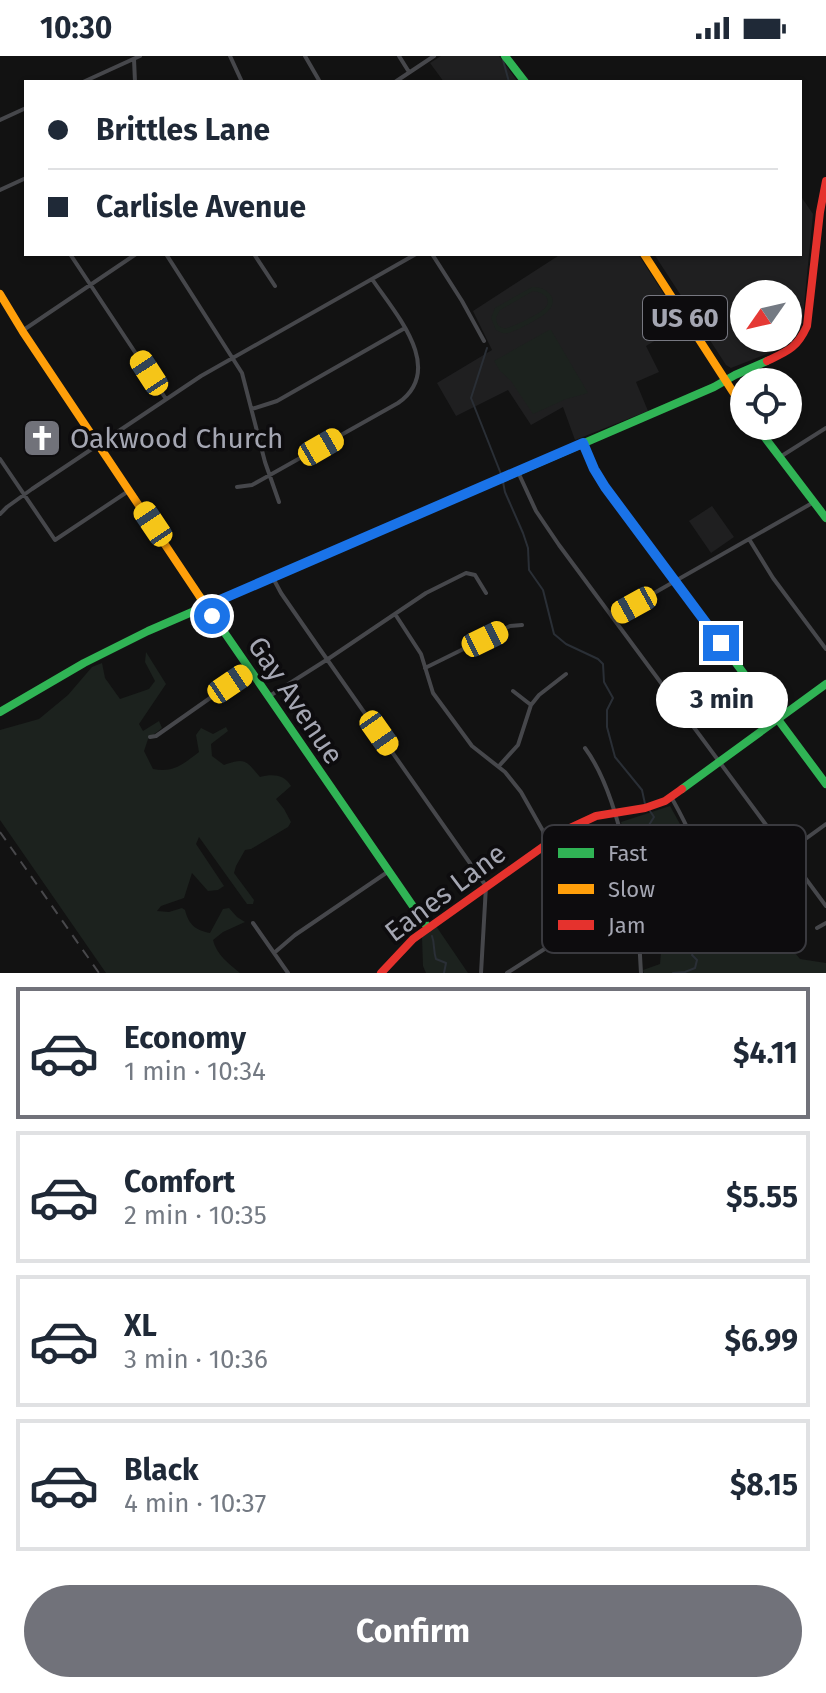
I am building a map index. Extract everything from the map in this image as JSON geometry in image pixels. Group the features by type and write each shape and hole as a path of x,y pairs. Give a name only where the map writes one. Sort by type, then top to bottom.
{"street":[{"path":"230,56 240,80"},
{"path":"305,56 319,80"},
{"path":"399,56 409,72"},
{"path":"399,80 434,56"},
{"path":"505,56 523,80"},
{"path":"87,80 137,57 135,80"},
{"path":"0,120 24,109"},
{"path":"0,190 24,181"},
{"path":"0,712 114,647 789,351 804,335 810,308 826,181"},
{"path":"71,256 166,399"},
{"path":"22,331 133,256"},
{"path":"167,256 233,357 244,380 269,476 279,502"},
{"path":"255,256 275,286"},
{"path":"0,514 201,376 412,256"},
{"path":"433,256 484,341"},
{"name":"US 60","path":"645,256 730,388"},
{"path":"237,487 252,485 269,476 398,403 410,392 418,366 413,341 372,279"},
{"name":"Gay Avenue","path":"0,294 206,606 428,928"},
{"path":"252,409 277,401 405,328"},
{"path":"780,457 826,429"},
{"path":"767,440 826,518"},
{"path":"583,443 605,487 826,784"},
{"path":"0,459 54,539 130,490"},
{"path":"518,471 540,518 765,825"},
{"path":"612,617 814,502"},
{"path":"749,539 773,578 826,649"},
{"path":"268,697 426,593 454,578 466,573 474,574 486,593"},
{"path":"273,578 486,886 481,973"},
{"path":"395,614 419,649 433,693 465,739 505,772 521,792 542,829"},
{"path":"425,668 510,626 522,625"},
{"path":"150,737 156,736 250,670"},
{"path":"499,767 518,745 531,705 566,674"},
{"name":"Eanes Lane","path":"575,825 588,818 645,808 671,797 826,684"},
{"path":"513,691 531,705"},
{"path":"585,748 597,766 618,825"},
{"path":"671,797 685,825"},
{"path":"806,838 826,824"},
{"name":"Eanes Lane","path":"381,973 399,952 428,928 542,847"},
{"path":"274,953 295,935 389,871"},
{"path":"806,880 826,906"},
{"path":"253,923 288,973"},
{"path":"817,928 826,923"},
{"path":"507,973 542,950"},
{"path":"639,953 641,973"}],"shaded area":[{"path":"441,56 499,56 517,80 443,80 430,63"},
{"path":"802,198 813,214 802,326 802,280 730,280 730,352 772,352 731,368 726,365 655,256 802,256"},
{"path":"558,256 639,256 683,324 646,346 659,372 636,382 648,411 575,440 563,407 531,425 508,390 456,416 437,383 492,350 473,311"},
{"path":"532,287 546,291 553,302 541,317 506,333 496,330 491,318 495,308","holes":["533,291 547,298 545,308 512,326 503,328 498,325 496,318 500,310"]},
{"path":"549,330 588,393 533,414 494,361"},
{"path":"712,506 734,537 711,553 689,521"},
{"path":"146,652 166,684 139,724 143,731 159,721 162,728 148,739 144,751 153,769 173,769 199,752 196,735 201,728 213,734 226,727 228,731 211,744 212,756 224,765 245,762 260,777 277,776 291,786 276,799 291,822 288,827 245,850 236,866 234,873 254,900 253,904 247,904 199,837 196,844 224,886 208,891 192,873 184,898 161,906 157,911 169,912 182,908 193,926 210,933 223,909 229,908 245,922 213,940 220,954 240,973 106,973 0,820 0,730 39,719 68,695 92,667 102,663 105,678 120,699 149,689 155,681 145,662"},
{"path":"670,806 681,825 622,825 621,822"},
{"path":"436,926 468,973 426,973 422,937"},
{"path":"661,953 795,953 800,959 826,963 826,973 644,973 643,970 660,964"}],"waterway":[{"path":"503,60 508,80"},
{"path":"487,348 471,398 501,474"},
{"path":"503,482 528,548 529,570 543,590 554,634 603,664 604,682 613,698 607,710 607,727 615,757 642,790 645,804"},
{"path":"649,825 654,817 650,811"},
{"path":"432,936 436,959 446,963 444,973"},
{"path":"673,973 695,968 697,960 693,953"}],"railway":[{"path":"0,832 99,973"}],"traffic: fast":[{"path":"505,56 523,80"},
{"path":"0,712 84,663 148,631 714,387 767,361"},
{"path":"767,440 826,518"},
{"path":"583,443 605,487 826,784"},
{"path":"200,597 428,928"},
{"path":"682,789 826,684"}],"traffic: slow":[{"path":"645,256 730,387"},
{"path":"0,294 200,597"}],"traffic: jam":[{"path":"767,361 791,348 807,326 826,181"},
{"path":"577,825 596,816 645,808 665,801 682,789"},
{"path":"381,973 413,939 542,847"}],"place":[{"name":"Oakwood Church","path":"42,438"}],"route":[{"path":"212,616 206,606 583,443 605,487 721,643"}]}
